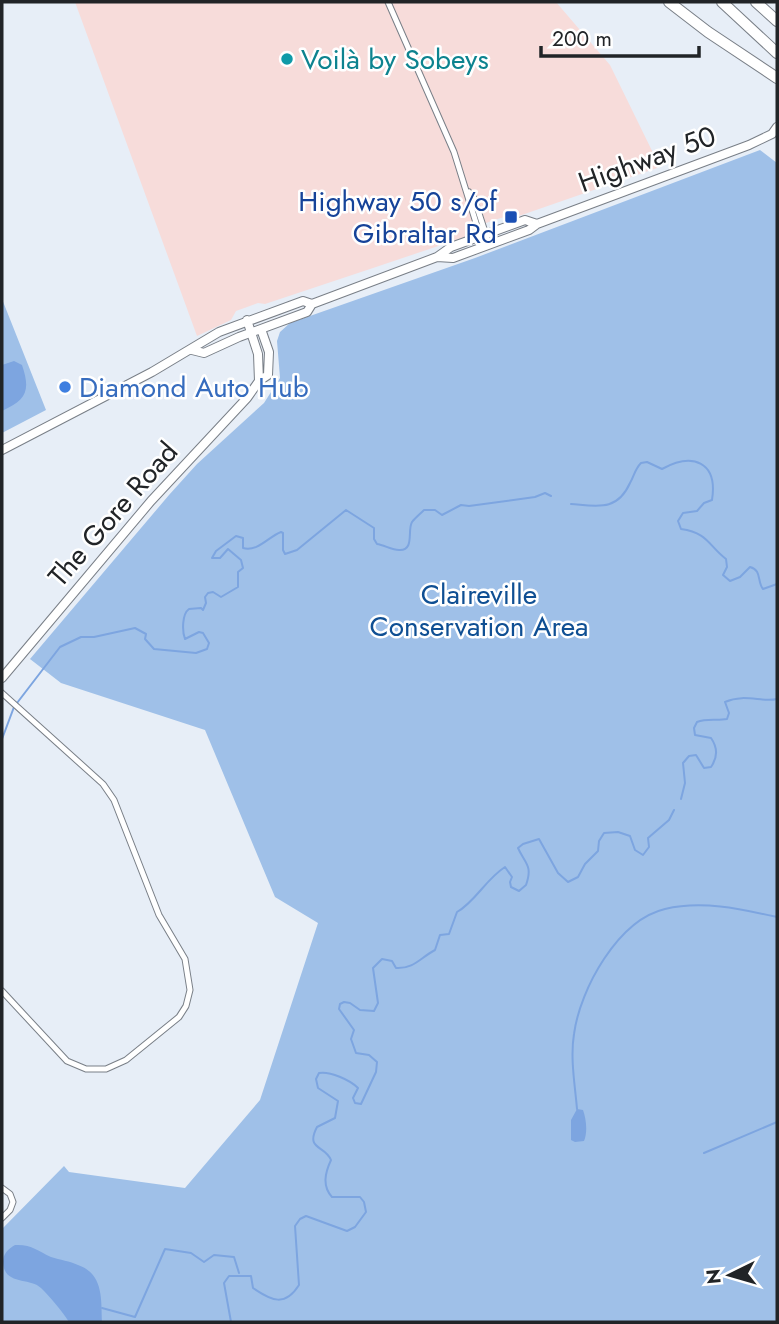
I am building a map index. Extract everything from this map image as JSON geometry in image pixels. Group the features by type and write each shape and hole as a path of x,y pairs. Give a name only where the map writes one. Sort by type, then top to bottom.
{"highway":[{"path":"669,2 777,78"},
{"path":"723,2 777,53"},
{"path":"756,2 777,21"}],"main road":[{"name":"Highway 50","path":"437,257 453,258 529,230 537,224 749,145 775,132"},
{"name":"Highway 50","path":"192,350 204,353 251,332 307,312 312,304 437,257 451,247 525,220 537,224"},
{"name":"Highway 50","path":"2,450 192,350 209,337 247,320 303,301 312,304"},
{"path":"247,320 258,354 259,381"},
{"name":"The Gore Road","path":"2,678 151,501 247,398 259,381 268,375 270,363 261,329"}],"street":[{"path":"388,2 450,143 469,192 468,200 477,226 489,244"},
{"path":"2,693 103,784 114,800 159,915 185,959 190,990 186,1006 179,1017 126,1060 106,1069 86,1069 67,1061 2,991"},
{"path":"2,1188 10,1194 13,1202 2,1218"}],"shaded area":[{"path":"75,2 556,2 610,65 658,163 657,168 516,217 514,214 491,221 472,229 465,237 265,304 258,303 236,311 231,320 197,336"},
{"path":"14,361 22,365 26,388 17,403 2,411 2,365"},
{"path":"577,1109 583,1110 586,1129 584,1141 575,1142 571,1140 571,1120"},
{"path":"15,1245 30,1247 51,1257 72,1262 93,1275 99,1289 102,1322 69,1322 41,1288 8,1275 4,1270 3,1259 6,1252"}],"green space":[{"name":"Claireville Conservation Area","path":"760,150 777,163 777,1322 2,1322 2,1229 64,1166 69,1172 185,1188 260,1100 318,923 275,897 205,730 61,683 30,659 197,464 264,403 280,378 277,341 280,332 290,323 475,258"},
{"path":"2,299 46,410 2,433"}],"waterway":[{"path":"571,504 598,506 619,499 641,463 647,462 662,469 684,461 701,464 711,477 712,500 704,503 697,511 683,513 678,521 681,529 697,533 726,559 727,567 723,575 730,581 740,577 750,567 758,573 763,589 777,584"},
{"path":"17,703 60,647 81,637 94,637 135,628 146,634 145,639 154,649 196,653 207,649 209,643 203,633 199,632 185,639 184,619 189,609 203,610 208,593 213,592 221,597 238,587 238,572 243,568 241,560 228,549 220,558 212,558 216,551 236,536 243,538 243,548 248,549 281,532 285,554 297,550 346,510 374,528 377,544 396,550 404,549 409,544 412,522 424,510 435,510 442,515 461,505 535,497 545,493 551,496"},
{"path":"681,799 685,783 683,763 689,756 696,755 704,768 711,767 716,756 711,738 695,735 697,722 727,719 729,713 725,702 732,699 777,699"},
{"path":"2,739 14,707"},
{"path":"231,1322 224,1283 229,1276 251,1276 253,1288 272,1299 289,1297 299,1285 295,1226 300,1219 306,1216 347,1231 355,1227 366,1212 360,1197 332,1197 329,1193 326,1179 331,1160 313,1140 317,1127 335,1118 338,1101 318,1088 316,1079 319,1073 334,1075 354,1085 358,1088 353,1098 355,1103 361,1104 376,1072 377,1062 369,1055 356,1053 351,1039 354,1030 339,1009 340,1004 350,1003 360,1010 374,1011 378,1003 373,968 382,959 392,961 396,968 408,967 435,950 440,935 449,934 457,912 505,867 512,877 511,887 519,891 526,885 528,869 518,848 523,844 539,839 558,873 568,882 578,877 585,864 598,851 599,841 604,833 618,832 630,836 635,850 643,855 649,847 648,838 669,820 674,810"},
{"path":"577,1109 572,1052 578,1016 584,997 604,959 632,927 665,909 693,905 777,917"},
{"path":"704,1153 777,1122"},
{"path":"102,1308 135,1317 165,1249 191,1253 204,1262 214,1255 234,1257 239,1273"}],"place":[{"name":"Voilà by Sobeys","path":"287,59"},
{"name":"Highway 50 s/of Gibraltar Rd","path":"511,217"},
{"name":"Diamond Auto Hub","path":"65,387"}]}
